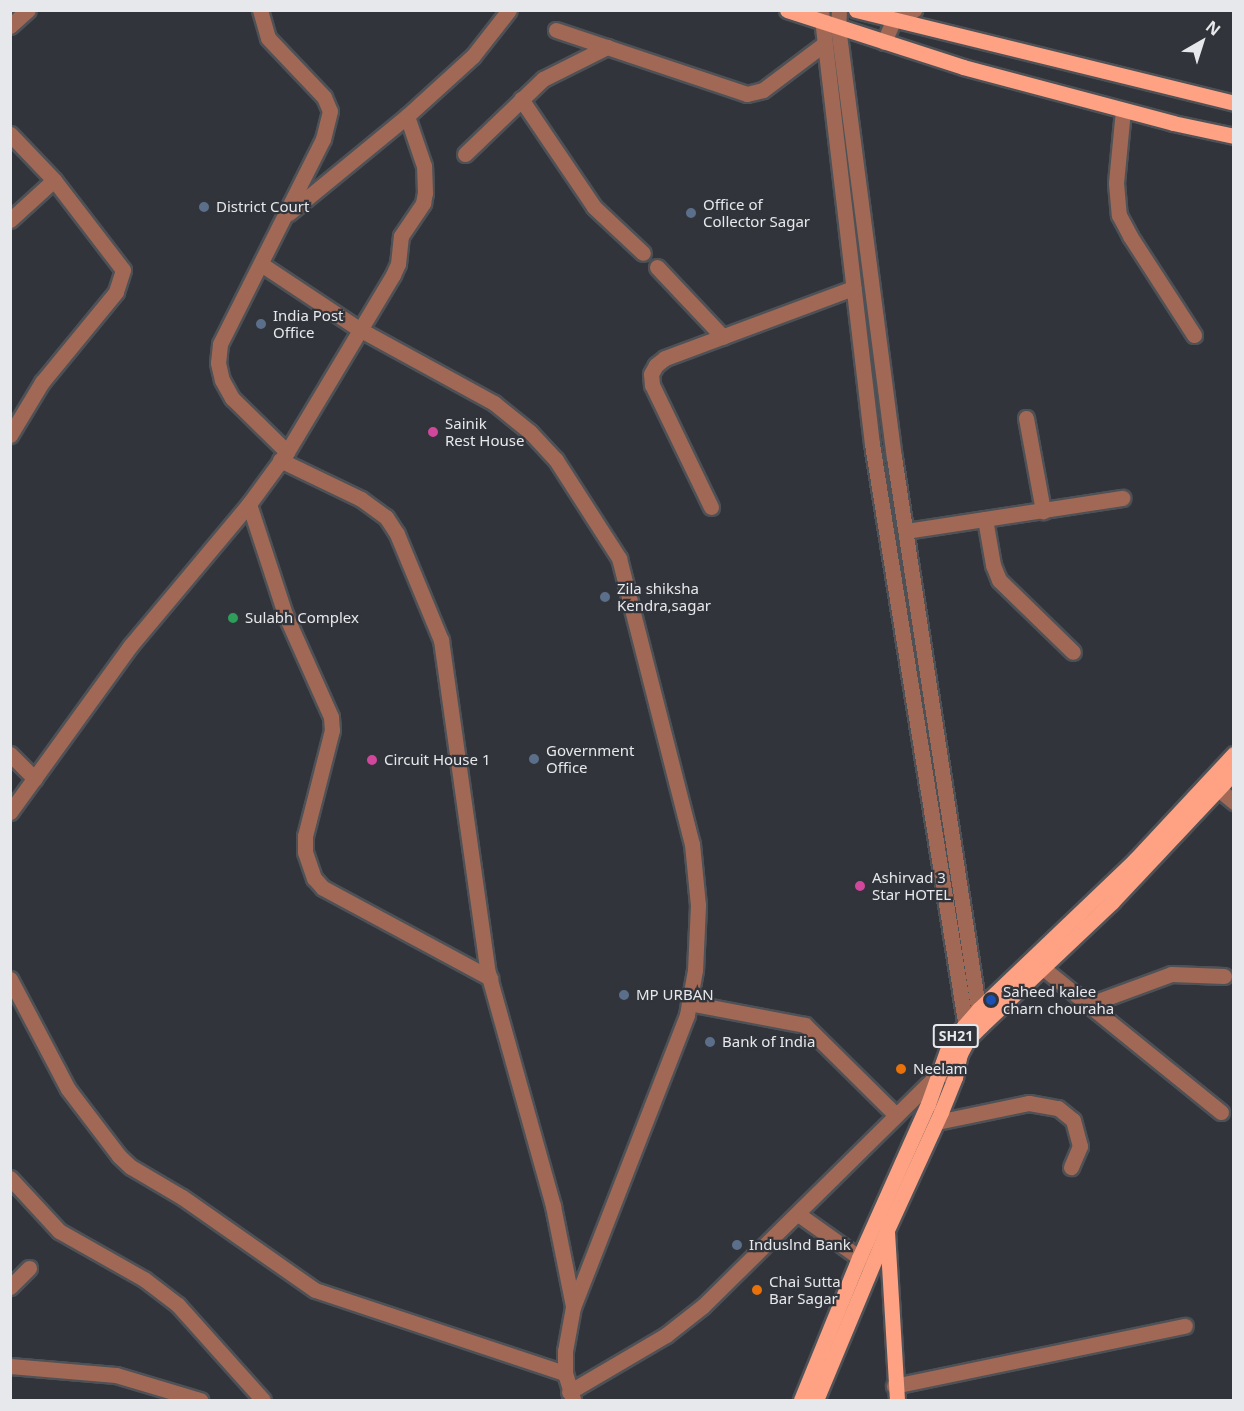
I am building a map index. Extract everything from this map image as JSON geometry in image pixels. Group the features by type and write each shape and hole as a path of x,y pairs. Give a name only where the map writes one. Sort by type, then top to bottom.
{"main road":[{"path":"787,10 821,16 838,27 963,67 1123,110 1233,136"},
{"path":"856,10 893,21 1233,103"},
{"name":"SH21","path":"896,1393 887,1230 937,1122 955,1077 967,1032 979,1009 1135,860 1233,754"},
{"name":"SH21","path":"801,1401 859,1258 928,1104 950,1042 981,1026 1043,968 1112,902 1233,772"},
{"path":"816,1401 887,1230"}],"street":[{"path":"10,26 28,10"},
{"path":"260,10 268,38 324,97 330,111 323,139 220,344 218,363 222,380 232,398 283,456 361,499 386,518 397,534 441,640 490,978 552,1206 573,1307"},
{"path":"284,218 407,116 473,56 509,10"},
{"path":"839,10 838,27 906,531 981,1026"},
{"path":"884,42 893,21 914,10"},
{"path":"821,16 873,452 967,1032"},
{"path":"556,30 747,94 755,94 824,44"},
{"path":"465,154 521,99 551,75 607,47"},
{"path":"521,99 594,207 643,253"},
{"path":"1123,110 1116,183 1119,214 1130,236 1194,335"},
{"path":"10,812 131,645 249,504 283,456 393,275 398,264 401,236 423,203 426,181 424,166 407,116"},
{"path":"10,435 42,382 116,292 123,270 54,180 11,135"},
{"path":"10,220 54,180"},
{"path":"261,264 359,329 494,403 530,432 556,460 619,558 692,844 698,904 695,970 689,1003 573,1307 565,1350 565,1373 571,1396 683,1322 798,1214 940,1072 955,1077"},
{"path":"657,267 723,337"},
{"path":"711,507 652,384 651,374 665,358 853,288"},
{"path":"1026,418 1043,511"},
{"path":"906,531 1122,498"},
{"path":"249,504 285,615 331,717 332,730 305,836 308,867 323,888 490,978"},
{"path":"985,519 993,565 999,580 1073,652"},
{"path":"10,754 35,779"},
{"path":"1218,789 1233,802"},
{"path":"1043,968 1221,1112"},
{"path":"1090,1004 1171,974 1224,976"},
{"path":"10,979 68,1089 118,1156 131,1167 182,1197 315,1290 565,1373"},
{"path":"689,1003 805,1025 896,1115"},
{"path":"937,1122 1029,1103 1058,1108 1073,1120 1080,1146 1071,1167"},
{"path":"14,1188 60,1231 144,1279 177,1305 263,1401"},
{"path":"798,1214 872,1267"},
{"path":"10,1287 29,1268"},
{"path":"896,1393 1185,1326"},
{"path":"10,1366 116,1375 200,1401"}],"place":[{"name":"District Court","path":"204,207"},
{"name":"Office of Collector Sagar","path":"691,213"},
{"name":"India Post Office","path":"261,324"},
{"name":"Sainik Rest House","path":"433,432"},
{"name":"Zila shiksha Kendra,sagar","path":"605,597"},
{"name":"Sulabh Complex","path":"233,618"},
{"name":"Government Office","path":"534,759"},
{"name":"Circuit House 1","path":"372,760"},
{"name":"Ashirvad 3 Star HOTEL","path":"860,886"},
{"name":"MP URBAN","path":"624,995"},
{"name":"Saheed kalee charn chouraha","path":"991,1000"},
{"name":"Bank of India","path":"710,1042"},
{"name":"Neelam","path":"901,1069"},
{"name":"Induslnd Bank","path":"737,1245"},
{"name":"Chai Sutta Bar Sagar","path":"757,1290"}]}
